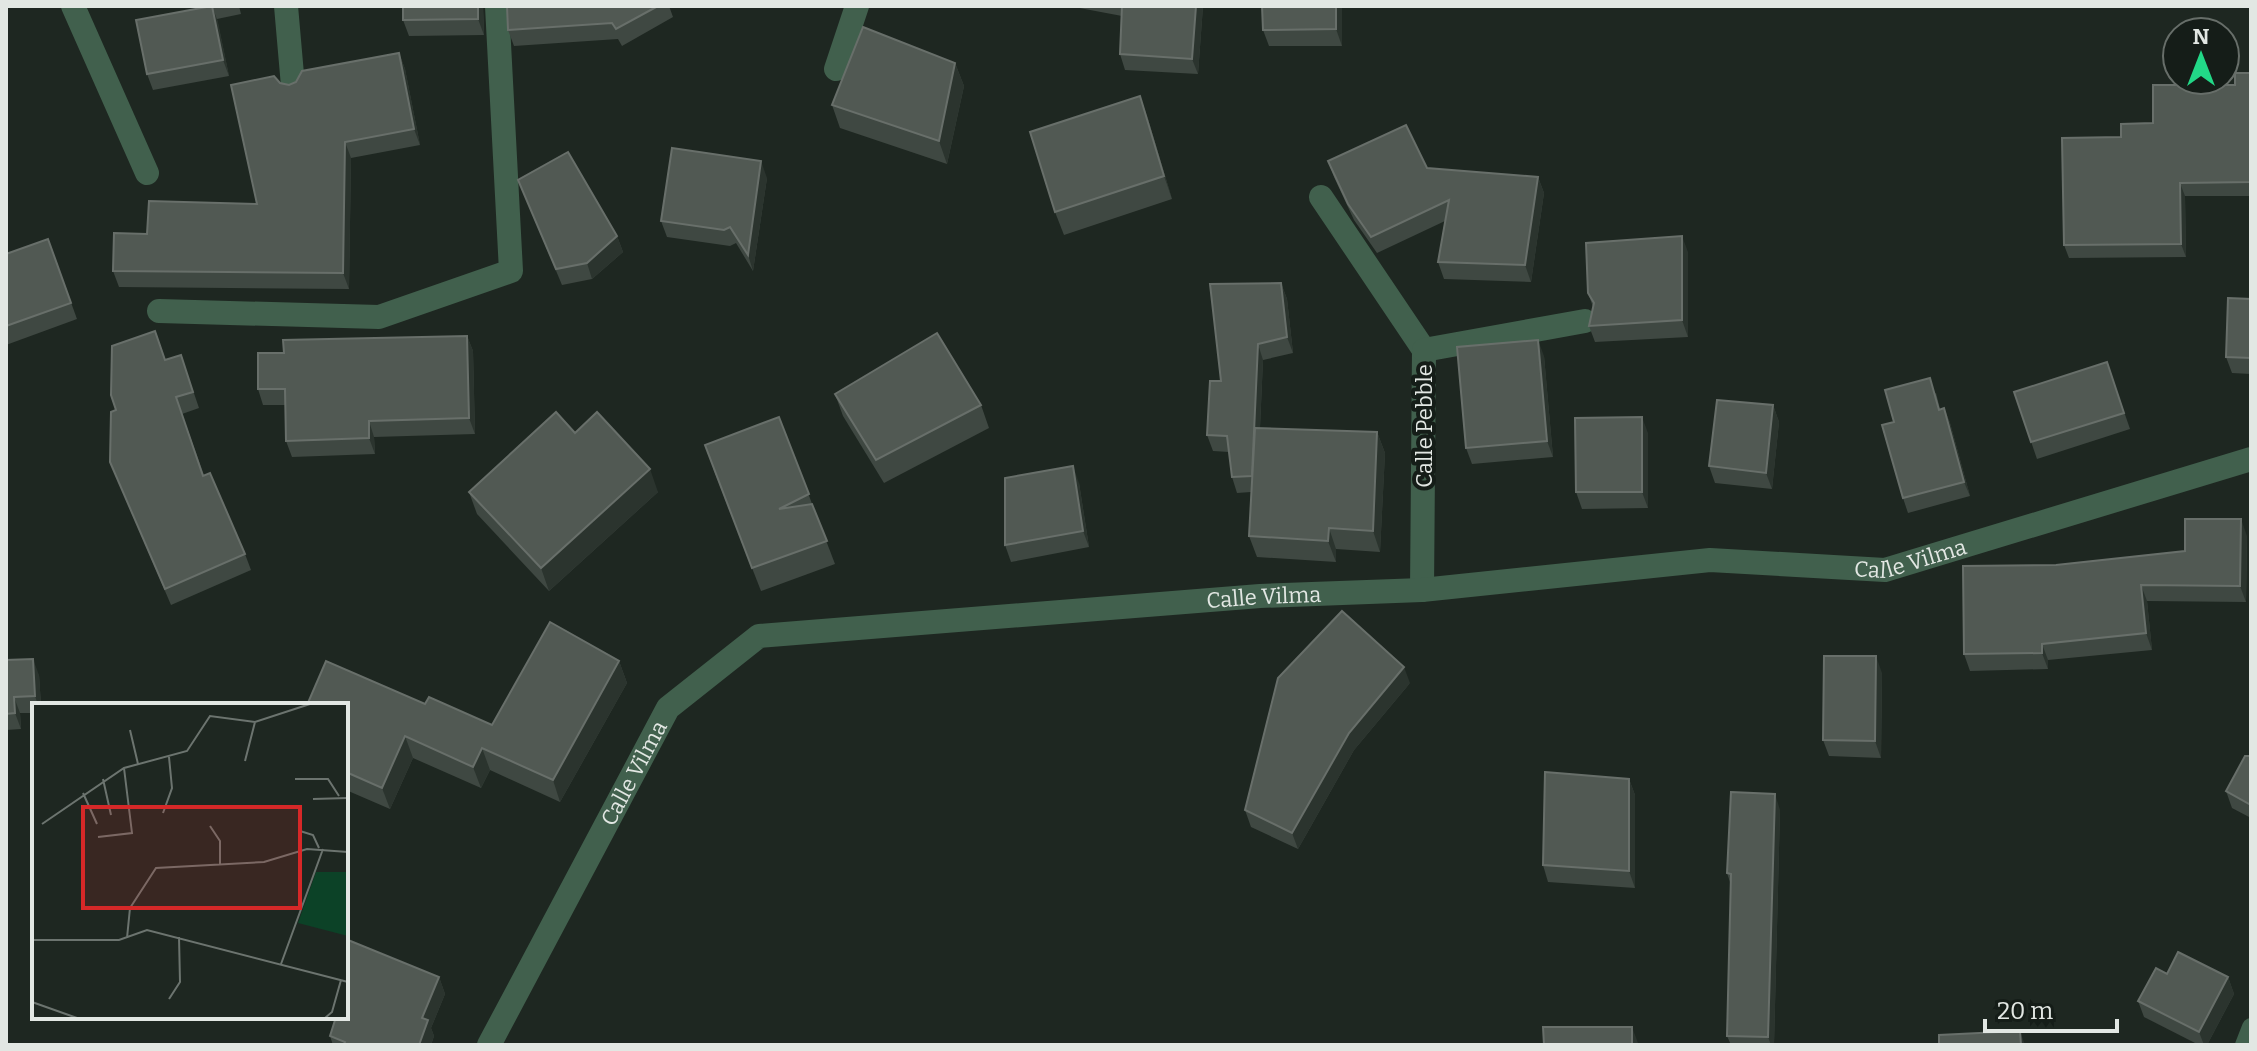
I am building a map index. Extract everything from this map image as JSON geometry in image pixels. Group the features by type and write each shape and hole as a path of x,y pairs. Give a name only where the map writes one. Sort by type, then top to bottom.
{"street":[{"path":"73,6 147,173"},
{"path":"286,6 293,86"},
{"path":"159,311 379,317 511,271 497,6"},
{"path":"836,69 857,6"},
{"name":"Calle Pebble","path":"1321,197 1424,350 1422,590"},
{"path":"1424,350 1585,321"},
{"name":"Calle Vilma","path":"489,1045 668,708 759,636 1260,596 1422,590 1710,560 1885,570 2251,459"}],"lane":[{"path":"2244,1045 2251,1027"}],"building":[{"path":"212,6 223,60 147,74 136,20"},
{"path":"403,6 478,6 478,19 403,20"},
{"path":"507,6 658,6 616,29 612,23 508,30"},
{"path":"1122,6 1196,6 1192,59 1120,54"},
{"path":"1262,6 1336,6 1336,29 1263,30"},
{"path":"863,27 955,63 939,141 832,105"},
{"path":"399,53 414,129 345,142 343,273 113,271 114,233 147,234 149,201 257,204 231,85 274,76 280,83 289,85 296,82 302,71"},
{"path":"2241,73 2251,73 2251,182 2180,183 2181,244 2064,245 2062,138 2121,137 2121,124 2153,123 2153,85 2161,85 2161,96 2241,96"},
{"path":"1140,96 1164,176 1055,212 1030,132"},
{"path":"1406,125 1427,168 1538,177 1525,265 1438,262 1449,200 1371,237 1348,204 1328,161"},
{"path":"672,148 761,161 748,255 730,227 724,230 661,221"},
{"path":"568,152 617,236 587,263 556,269 518,180"},
{"path":"1682,236 1682,320 1589,326 1594,303 1588,293 1586,243"},
{"path":"48,239 71,303 6,326 6,254"},
{"path":"1281,283 1287,337 1258,344 1252,476 1232,477 1227,436 1207,435 1210,381 1221,381 1210,284"},
{"path":"2228,298 2251,299 2251,358 2226,357"},
{"path":"155,331 165,360 181,355 193,392 176,397 203,476 210,473 245,554 165,589 110,462 111,412 116,410 111,395 112,346"},
{"path":"937,333 981,405 876,460 835,394"},
{"path":"467,336 469,418 369,421 369,438 286,441 285,389 258,389 258,353 284,353 283,340"},
{"path":"1538,340 1547,441 1466,448 1457,347"},
{"path":"2107,362 2124,413 2031,442 2014,392"},
{"path":"1930,378 1939,410 1944,408 1964,482 1903,498 1882,425 1894,422 1885,390"},
{"path":"1717,400 1773,405 1766,473 1709,466"},
{"path":"556,412 575,433 597,412 650,469 541,568 469,492"},
{"path":"779,417 809,494 779,509 812,504 827,541 752,568 705,445"},
{"path":"1642,417 1642,492 1576,492 1575,418"},
{"path":"1255,428 1377,432 1373,531 1329,528 1328,541 1249,536"},
{"path":"1073,466 1083,531 1005,545 1005,478"},
{"path":"2185,519 2241,519 2240,586 2141,585 2146,633 2042,644 2042,653 1964,654 1963,566 2056,565 2185,551"},
{"path":"1342,611 1404,667 1349,733 1292,833 1245,810 1278,678"},
{"path":"550,622 619,661 553,780 482,748 473,767 405,736 382,788 348,773 348,703 308,703 326,661 425,704 429,697 492,725"},
{"path":"1824,656 1876,656 1875,741 1823,740"},
{"path":"33,659 35,696 14,697 15,713 6,714 6,660"},
{"path":"2245,756 2251,756 2251,805 2226,791"},
{"path":"1545,772 1629,779 1629,871 1543,865"},
{"path":"1731,792 1775,794 1768,1037 1727,1036 1731,874 1727,873"},
{"path":"348,940 439,977 422,1018 428,1020 419,1045 344,1045 345,1042 330,1036 335,1019 348,1019"},
{"path":"2178,952 2228,977 2199,1032 2138,1001 2156,968 2167,974"},
{"path":"1543,1027 1632,1027 1632,1045 1544,1045"},
{"path":"2020,1031 2021,1045 1939,1045 1939,1035"}]}
